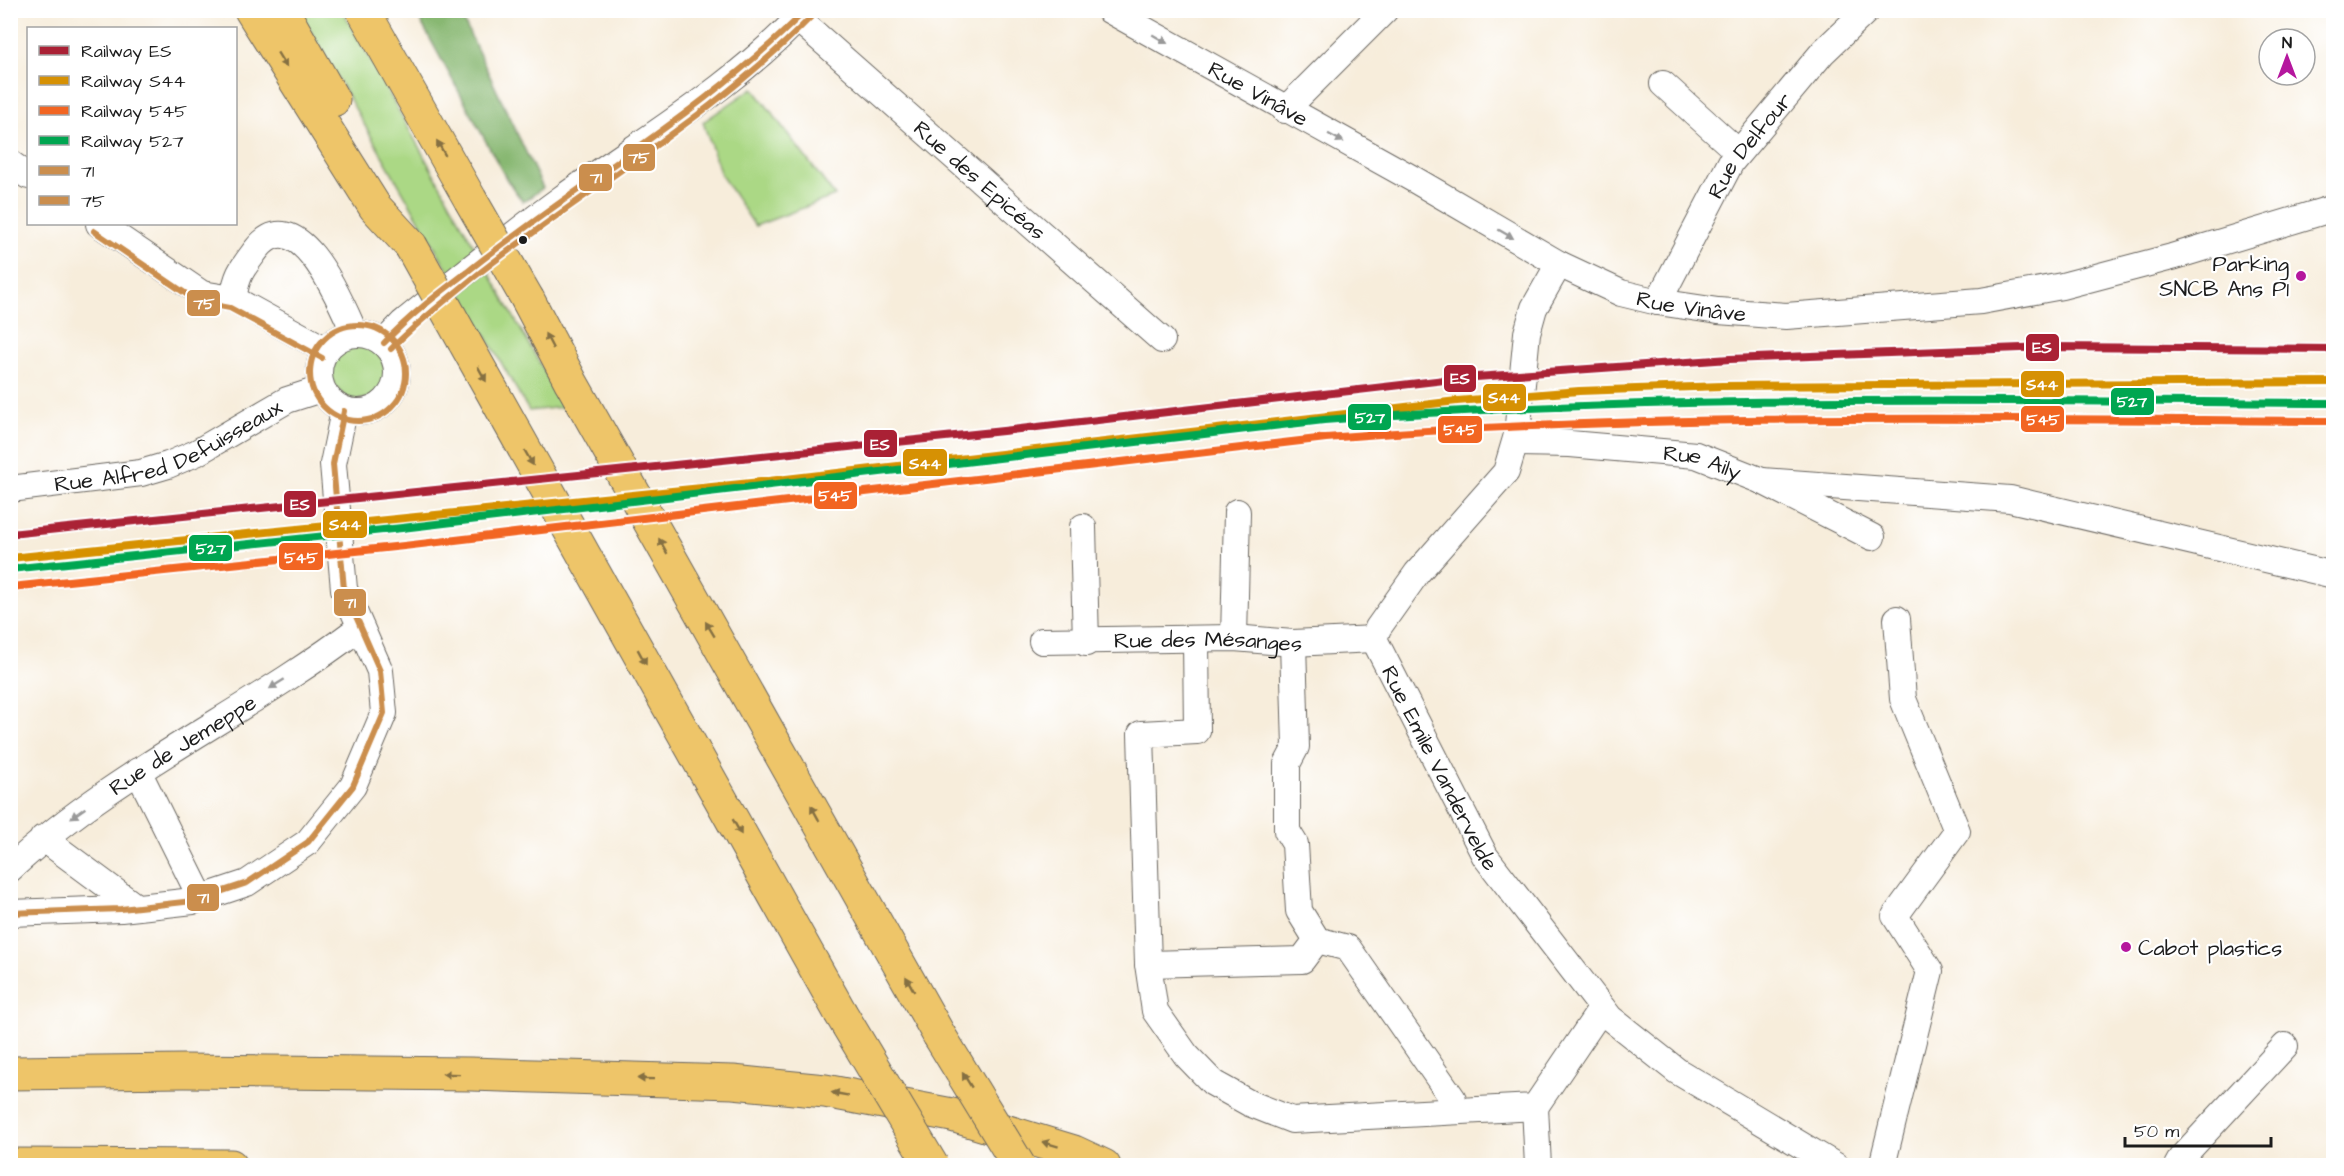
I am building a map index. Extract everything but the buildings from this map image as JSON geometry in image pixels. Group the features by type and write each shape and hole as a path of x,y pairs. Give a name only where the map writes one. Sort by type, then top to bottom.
{"highway":[{"path":"251,10 375,207 411,246"},
{"path":"282,10 390,201 411,246 500,407 614,606 840,1012 932,1166"},
{"path":"363,10 939,1035 1019,1166"},
{"path":"10,1073 184,1071 424,1074 733,1082 825,1091 952,1115 1074,1152 1104,1166"},
{"path":"10,1166 231,1166"}],"street":[{"name":"Rue Vinâve","path":"1109,10 1284,110 1415,180 1558,264 1621,293 1658,302 1718,311 1786,315 1921,308 1981,301 2062,286 2172,257 2334,208"},
{"path":"1284,110 1385,10"},
{"name":"Rue Delfour","path":"1658,302 1738,152 1822,52 1867,10"},
{"path":"384,343 403,323 559,201 745,69 777,42 802,15"},
{"name":"Rue des Epicéas","path":"802,15 1162,340"},
{"path":"1663,84 1738,152"},
{"path":"10,163 27,175"},
{"path":"100,225 202,294 233,299 326,350"},
{"path":"233,299 237,275 261,244 278,236 296,238 311,251 322,268 355,334"},
{"name":"Rue Emile Vandervelde","path":"1558,264 1534,308 1526,345 1516,439 1506,472 1417,573 1378,628 1374,639 1485,856 1610,1018 1677,1071 1805,1156 1836,1166"},
{"path":"355,334 370,336 384,343 396,362 397,384 386,402 366,412 344,411 331,402 321,389 318,369 326,350 339,339 355,334"},
{"name":"Rue Alfred Defuisseaux","path":"10,489 141,473 168,465 196,453 287,400 321,389"},
{"path":"10,914 136,907 201,898 247,883 308,842 353,786 384,713 380,670 359,628 344,589 333,464 344,411"},
{"name":"Rue Aily","path":"1516,439 1696,455 1762,481 1872,537"},
{"path":"1762,481 2010,498 2334,575"},
{"path":"1234,638 1237,512"},
{"path":"1083,527 1086,643"},
{"path":"1882,1166 1930,971 1895,916 1957,831 1904,699 1897,619"},
{"name":"Rue de Jemeppe","path":"10,869 43,838 138,771 327,653 359,628"},
{"name":"Rue des Mésanges","path":"1042,641 1086,643 1234,638 1293,643 1374,639"},
{"path":"1196,639 1197,731 1141,734 1148,964 1155,1011 1186,1055 1214,1083 1249,1103 1292,1120 1535,1107"},
{"path":"1293,643 1296,747 1287,764 1287,831 1295,844 1299,911 1317,940 1348,948 1453,1099 1453,1111"},
{"path":"138,771 201,898"},
{"path":"43,838 136,907"},
{"path":"1148,964 1302,960 1317,940"},
{"path":"1538,1166 1535,1107 1602,1008"},
{"path":"2177,1166 2182,1157 2285,1046"}],"green space":[{"path":"299,11 343,11 564,407 529,411"},
{"path":"415,11 459,11 543,188 523,202 507,180"},
{"path":"753,88 835,196 755,226 721,175 703,122"},
{"path":"354,346 364,346 374,350 382,358 386,373 382,388 374,396 364,400 354,400 344,396 336,388 332,378 332,368 336,358 344,350"}],"rail line":[{"name":"ES","path":"10,534 1003,431 1462,378 1730,359 2048,347 2334,349"},
{"name":"S44","path":"10,558 751,483 1457,401 1579,391 1722,386 2334,382"},
{"name":"527","path":"10,569 402,528 1324,420 1576,406 1702,403 1829,401 2334,403"},
{"name":"545","path":"11,587 404,546 1326,438 1578,424 1704,421 1830,419 2334,421"}],"transit line":[{"name":"71","path":"384,343 424,306 509,239 684,114 726,81 806,10"},
{"name":"75","path":"391,349 421,321 516,245 647,152 733,87 812,16"},
{"name":"75","path":"94,231 198,302 230,308 322,358"},
{"name":"75","path":"358,325 376,329 392,339 402,355 406,373 402,391 392,407 376,417 358,421 340,417 324,407 314,391 310,373 314,355 324,339 340,329 358,325"},
{"name":"71","path":"10,913 121,909 193,901 247,883 308,842 353,786 384,713 380,671 344,589 333,464 344,411"}],"place":[{"name":"Parking SNCB Ans P1","path":"2301,276"},
{"name":"Cabot plastics","path":"2126,947"}]}
